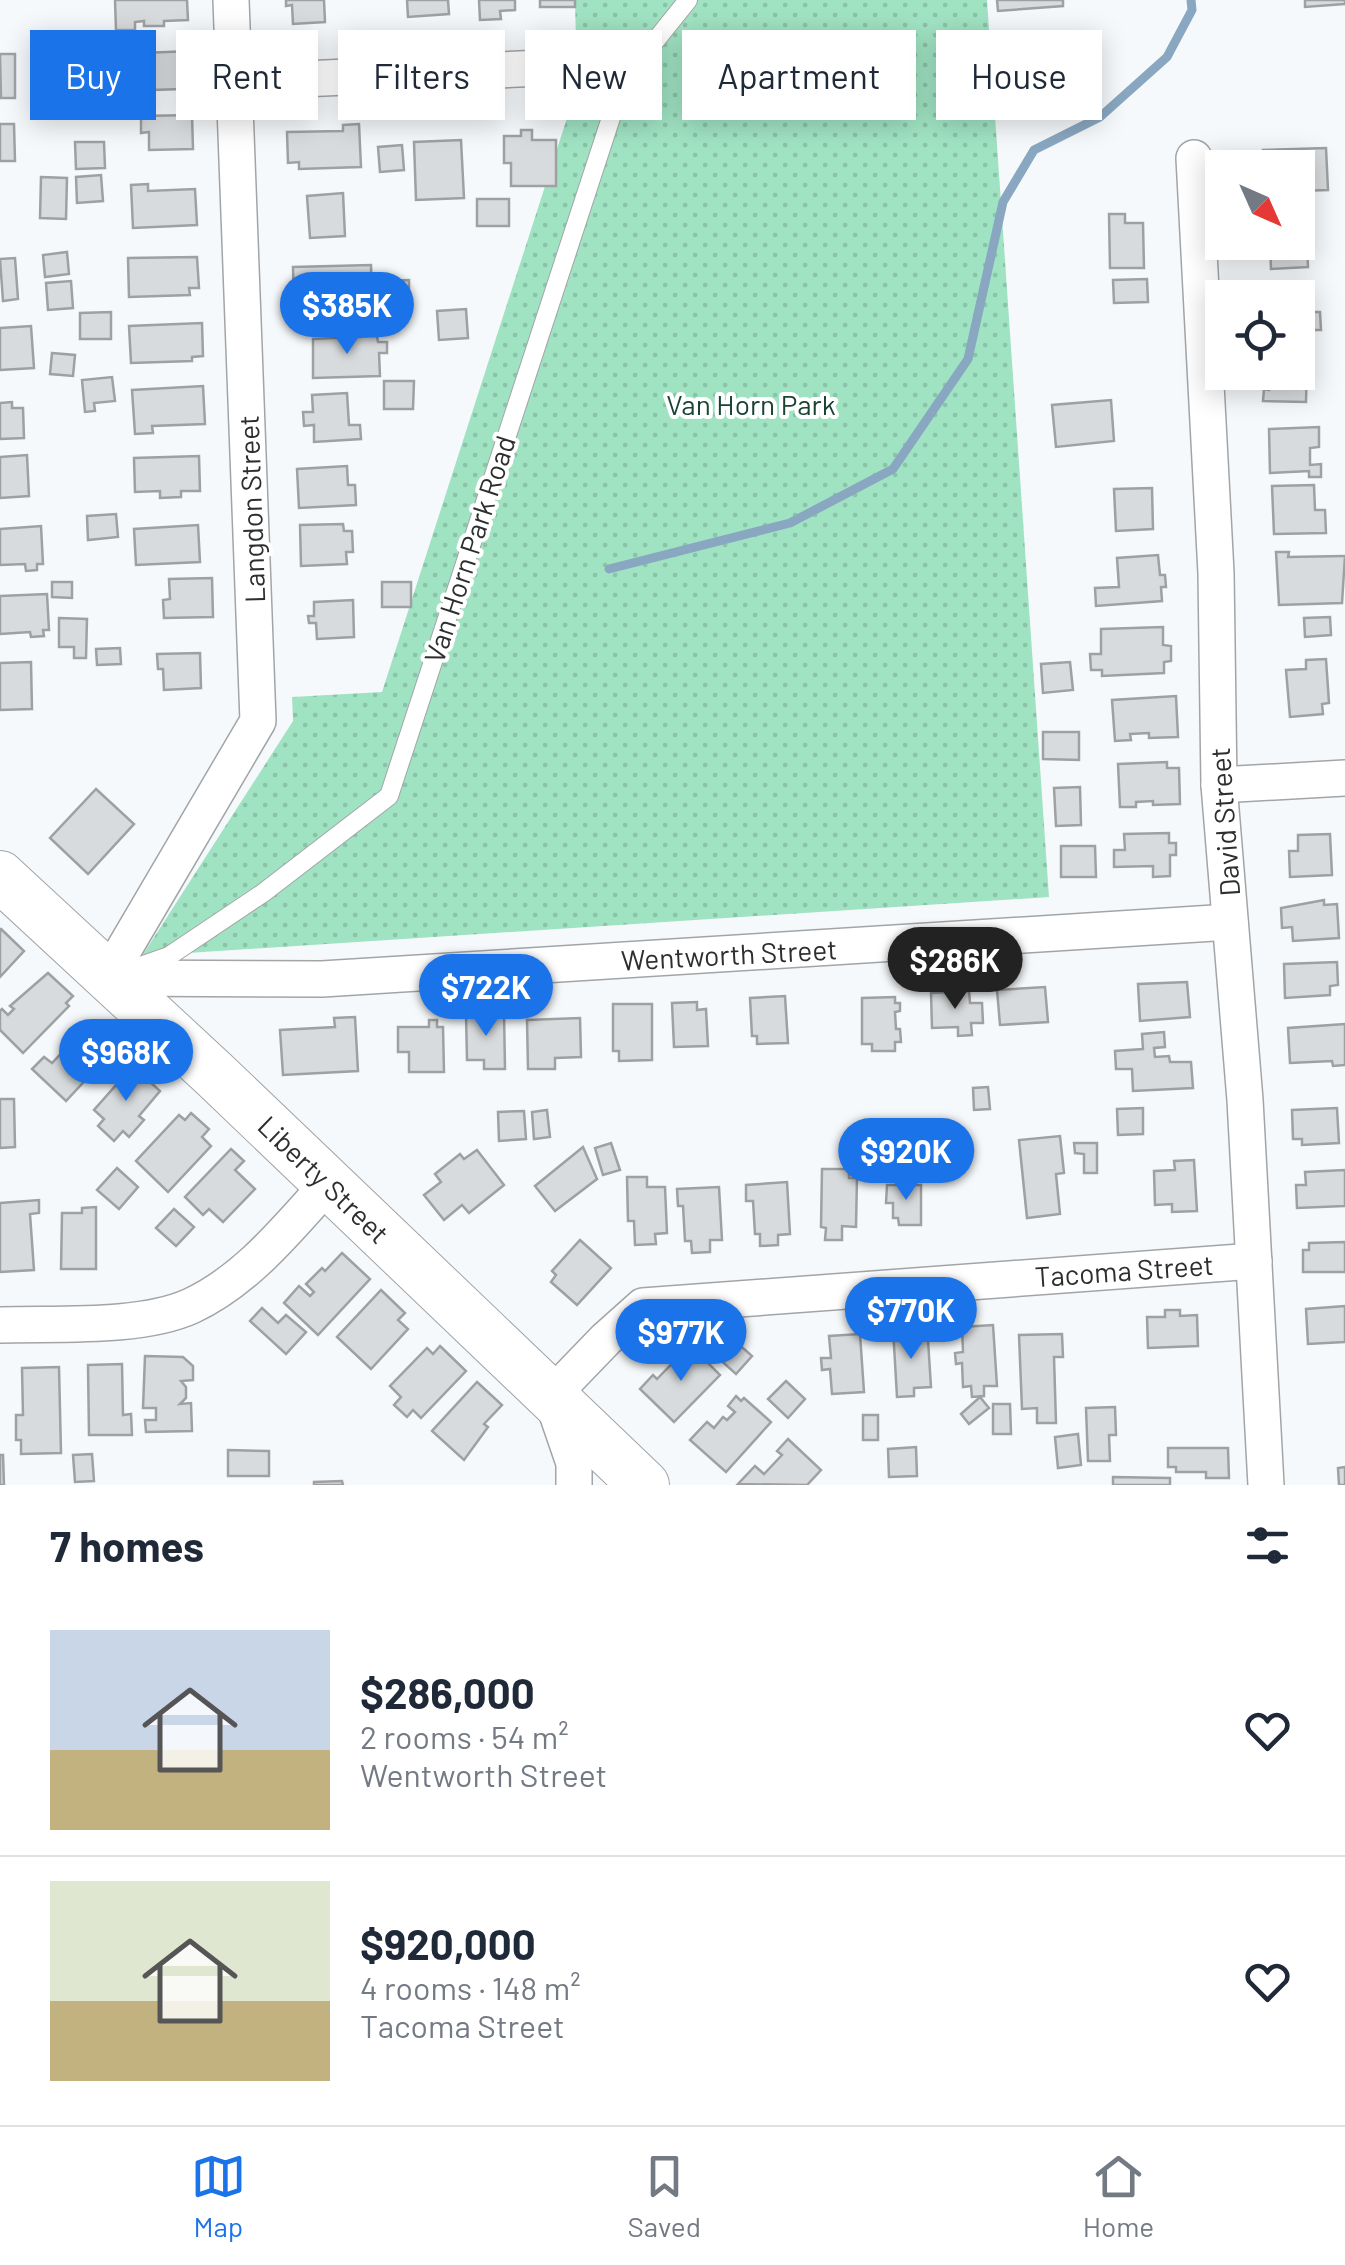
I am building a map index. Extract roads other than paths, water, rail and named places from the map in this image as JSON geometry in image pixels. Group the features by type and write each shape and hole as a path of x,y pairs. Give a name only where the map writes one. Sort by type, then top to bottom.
{"main road":[{"name":"Liberty Street","path":"0,876 644,1485"}],"street":[{"name":"Langdon Street","path":"231,0 233,30"},
{"path":"318,78 525,68"},
{"name":"Langdon Street","path":"108,978 258,721 237,120"},
{"name":"David Street","path":"1194,158 1216,573 1218,785 1254,1261 1266,1485"},
{"path":"1218,785 1345,778"},
{"name":"Wentworth Street","path":"108,978 322,979 1230,922"},
{"path":"0,1324 126,1321 190,1306 252,1266 328,1184"},
{"name":"Tacoma Street","path":"551,1396 606,1338 644,1306 1254,1261"},
{"path":"551,1396 574,1464 574,1485"}],"lane":[{"name":"Van Horn Park Road","path":"108,978 170,956 264,893 388,796 623,81 688,0"}],"waterway":[{"path":"609,569 790,523 893,469 968,359 1003,202 1034,150 1100,117 1167,57 1192,10 1191,0"}],"park label":[{"name":"Van Horn Park","path":"751,404"}]}
